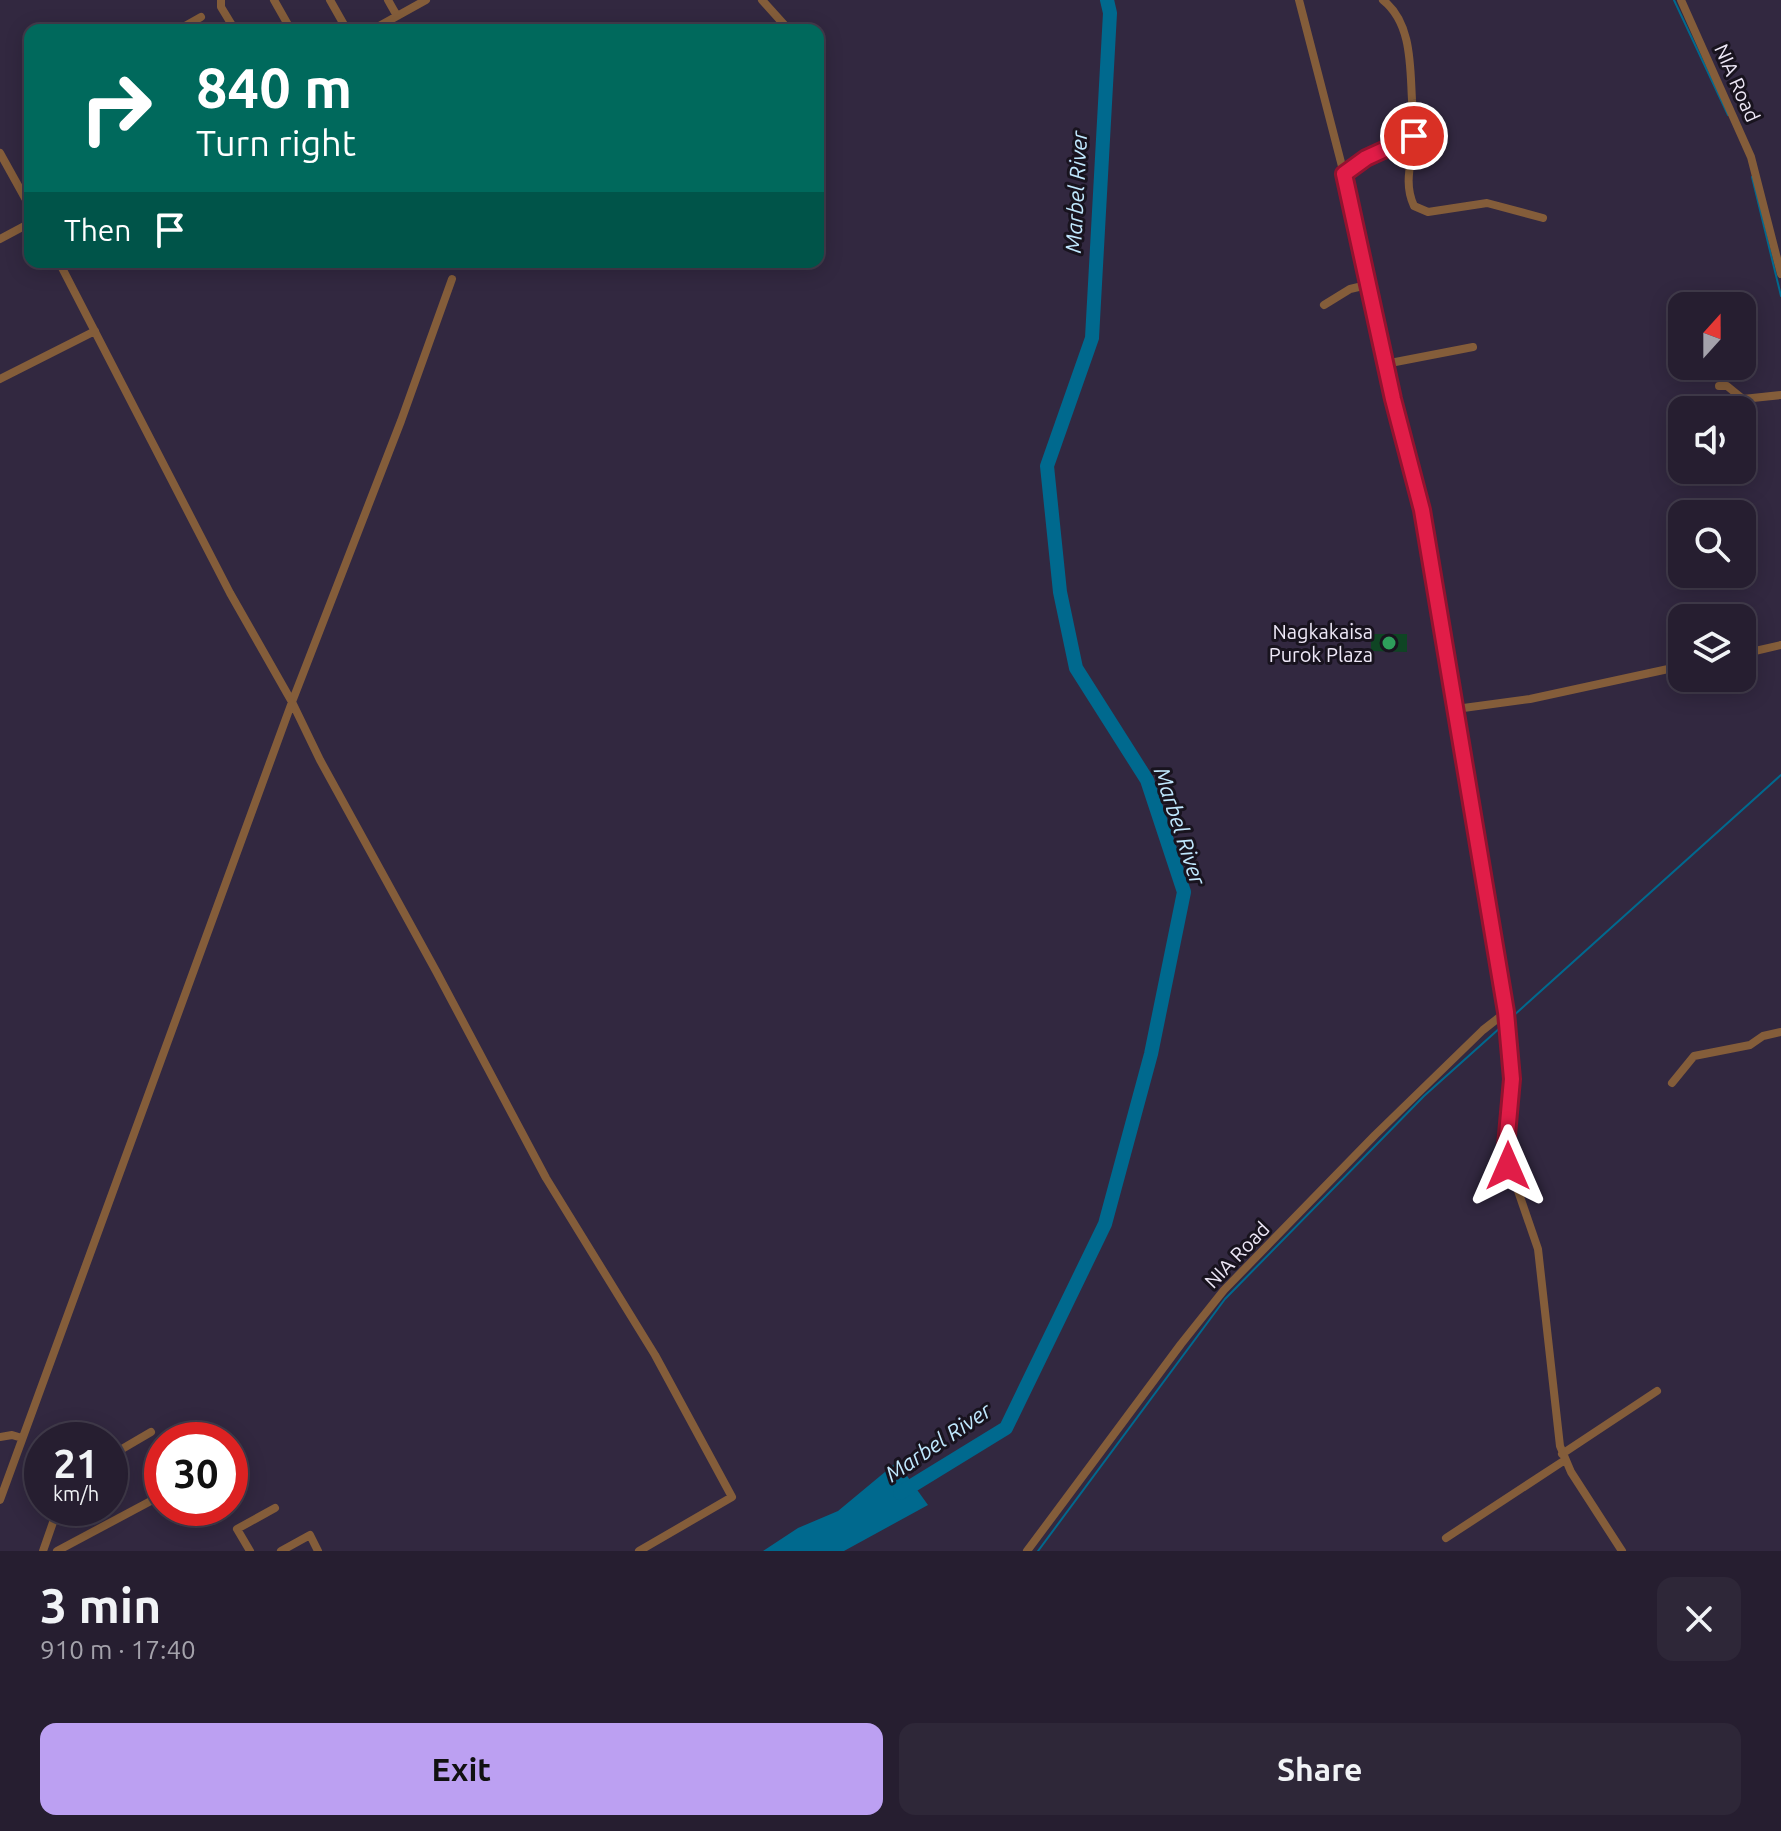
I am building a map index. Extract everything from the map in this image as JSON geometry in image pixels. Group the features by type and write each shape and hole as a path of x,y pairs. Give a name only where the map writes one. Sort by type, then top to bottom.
{"street":[{"path":"221,0 221,7 231,24"},
{"path":"274,0 288,24"},
{"path":"330,0 344,24"},
{"path":"388,0 397,16"},
{"path":"383,24 426,0"},
{"path":"762,0 784,24"},
{"path":"1299,0 1344,174 1385,364 1422,510 1506,1012 1512,1096 1506,1156 1538,1249 1555,1413 1564,1457 1622,1551"},
{"path":"1383,0 1396,13 1406,40 1414,136 1407,171 1411,201 1418,209 1428,212 1487,203 1543,218"},
{"name":"NIA Road","path":"1681,0 1751,157 1781,274"},
{"path":"189,24 201,17"},
{"path":"1344,174 1366,158 1414,136"},
{"path":"0,153 24,196"},
{"path":"0,239 24,226"},
{"path":"62,268 230,593 292,702 320,760 546,1178 655,1355 732,1497 639,1551"},
{"path":"0,1500 292,702 396,435 452,279"},
{"path":"1324,305 1350,289 1367,285"},
{"path":"0,379 95,331"},
{"path":"1385,364 1473,347"},
{"path":"1719,386 1731,388 1743,399 1781,395"},
{"path":"1756,651 1781,645"},
{"path":"1456,709 1554,694 1668,669"},
{"name":"NIA Road","path":"1027,1551 1224,1290 1375,1135 1483,1030 1506,1012"},
{"path":"1672,1083 1694,1056 1750,1045 1763,1036 1781,1032"},
{"path":"1446,1538 1657,1391"},
{"path":"0,1437 12,1435 22,1438"},
{"path":"57,1551 144,1505"},
{"path":"250,1551 237,1529 275,1508"},
{"path":"43,1551 52,1526"},
{"path":"282,1551 310,1535 318,1551"}],"green space":[{"name":"Nagkakaisa Purok Plaza","path":"1371,634 1407,634 1407,652 1371,651"}],"water":[{"path":"897,1462 928,1505 844,1551 763,1551 798,1528 838,1511"}],"waterway":[{"name":"Marbel River","path":"900,1493 1006,1428 1105,1224 1151,1054 1184,892 1147,780 1076,668 1060,592 1047,466 1092,338 1110,13 1107,0"},
{"path":"1674,0 1728,115"},
{"path":"1752,177 1781,296"},
{"path":"1512,1017 1781,775"},
{"path":"1038,1551 1225,1299 1424,1096 1501,1027"}],"place":[{"name":"Nagkakaisa Purok Plaza","path":"1389,643"}],"route":[{"path":"1414,136 1366,158 1344,174 1393,399 1422,510 1456,709 1506,1012 1512,1079 1506,1146 1508,1166"}]}
